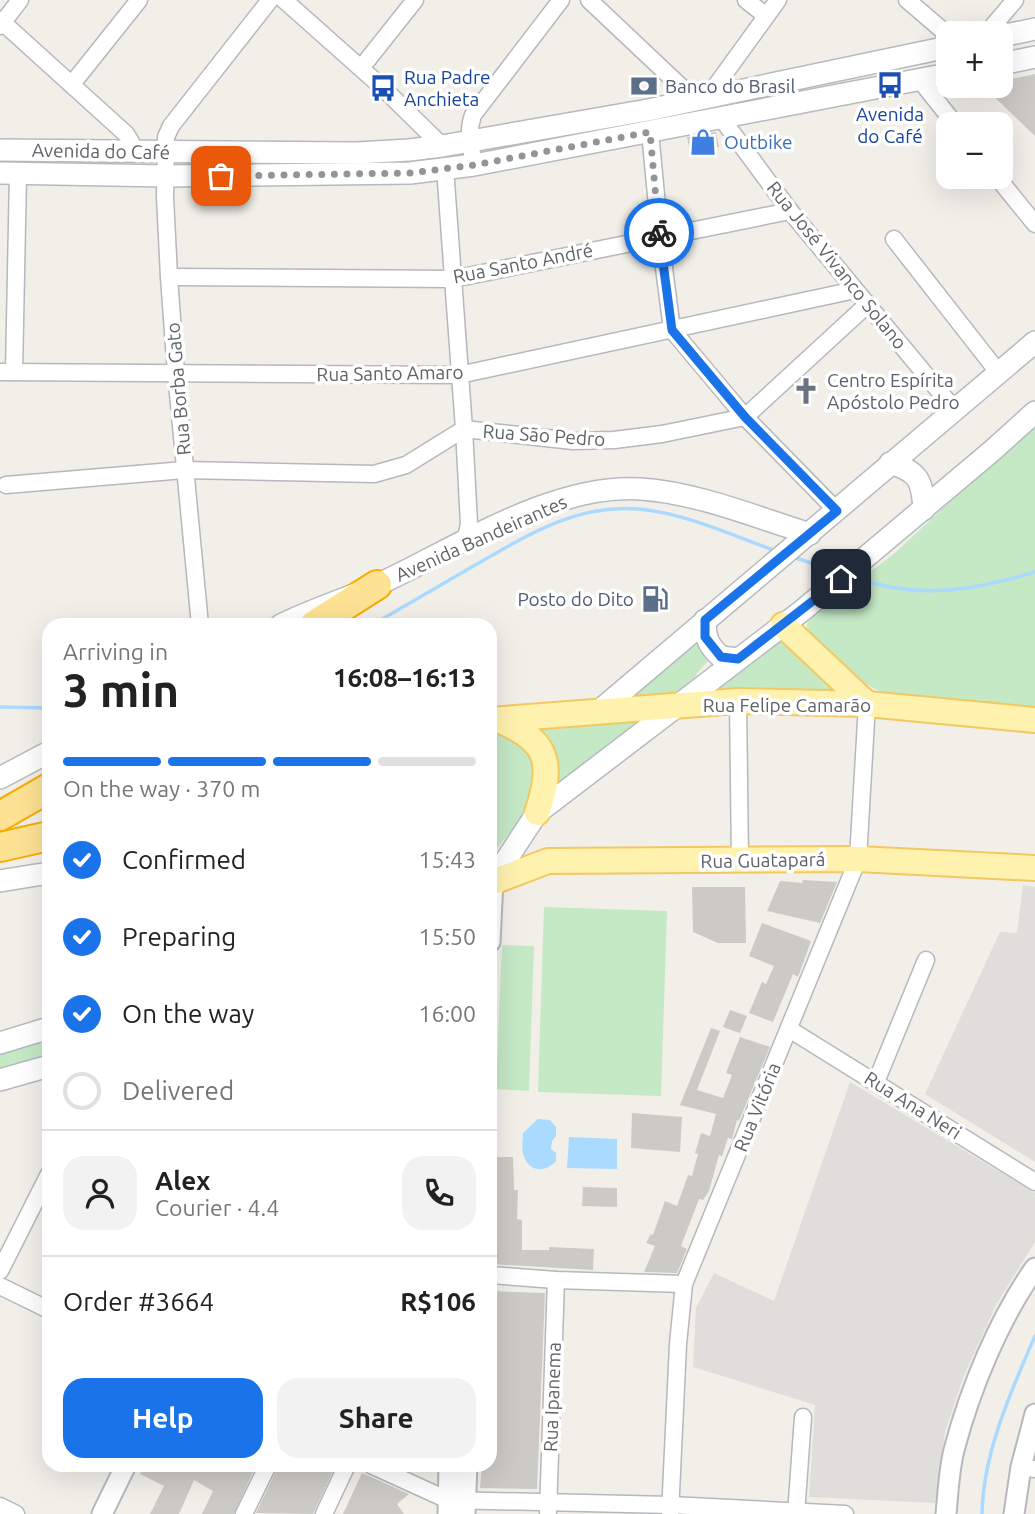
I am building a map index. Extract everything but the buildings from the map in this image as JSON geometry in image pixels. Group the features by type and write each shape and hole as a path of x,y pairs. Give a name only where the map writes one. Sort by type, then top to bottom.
{"highway":[{"path":"325,618 377,585"},
{"path":"0,818 42,792"},
{"path":"0,818 42,804"},
{"path":"0,847 42,838"}],"main road":[{"path":"1013,34 1035,29"},
{"name":"Avenida do Café","path":"0,150 357,153 409,150 701,99 936,50"},
{"path":"1013,62 1035,57"},
{"name":"Avenida do Café","path":"9,173 167,176 410,173 474,165 936,76"},
{"path":"599,711 1035,342"},
{"path":"497,873 537,813 680,705 860,563 1035,412"},
{"path":"890,463 908,468 916,475 922,486 924,509"},
{"name":"Avenida Bandeirantes","path":"298,618 377,585 525,513 572,496 639,489 679,495 802,540"},
{"path":"705,620 705,637 711,648 721,657 738,659"},
{"path":"783,625 867,704"},
{"name":"Rua Felipe Camarão","path":"497,720 738,701 867,704 1035,720"},
{"path":"497,721 529,735 544,757 545,781 537,813"},
{"path":"0,778 42,756"},
{"name":"Rua Guatapará","path":"497,880 548,862 858,859 1035,868"},
{"path":"0,881 42,874"},
{"path":"0,881 42,880"},
{"path":"0,1042 42,1030"},
{"path":"0,1080 42,1070"}],"street":[{"path":"20,0 1,23 126,134 131,142 132,152"},
{"path":"72,84 139,0"},
{"name":"Rua Borba Gato","path":"199,618 184,470 169,277 165,197 166,138 171,126 270,0"},
{"path":"284,0 361,68 442,146"},
{"path":"361,68 415,0"},
{"path":"474,165 469,140 469,126 473,115 561,0"},
{"path":"589,0 701,99 778,0"},
{"path":"746,0 765,15"},
{"path":"907,0 936,25"},
{"path":"997,21 1015,0"},
{"path":"919,79 945,112"},
{"name":"Rua José Vivanco Solano","path":"722,119 790,211 954,409"},
{"path":"650,132 672,330 745,417 837,511"},
{"path":"445,168 464,429 469,524 465,542"},
{"path":"7,372 9,173"},
{"path":"1007,189 1035,224"},
{"name":"Rua Santo André","path":"169,277 453,279 790,211"},
{"path":"894,239 998,372"},
{"name":"Rua Santo Amaro","path":"7,372 459,375 855,290"},
{"path":"745,417 868,304"},
{"name":"Rua São Pedro","path":"6,485 184,470 374,474 406,465 464,429 573,441 614,440 662,434 745,417"},
{"path":"738,701 740,860"},
{"name":"Rua Vitória","path":"670,1509 678,1344 684,1284 858,859 867,704"},
{"path":"876,1082 926,960"},
{"name":"Rua Ana Neri","path":"789,1029 1035,1182"},
{"path":"0,1271 42,1188"},
{"path":"946,1514 954,1452 971,1395 1003,1324 1035,1268"},
{"path":"497,1276 684,1284"},
{"name":"Rua Ipanema","path":"548,1509 555,1280"},
{"path":"0,1286 42,1307"},
{"path":"1014,1514 1028,1468 1035,1414"},
{"path":"796,1513 803,1417"},
{"path":"102,1514 123,1472"},
{"path":"244,1514 265,1472"},
{"path":"324,1514 344,1472"},
{"path":"385,1472 457,1507 845,1514"},
{"path":"450,1472 457,1507"},
{"path":"457,1507 465,1472"},
{"path":"0,1506 16,1514"}],"shaded area":[{"path":"1023,885 1035,887 1035,1162 925,1094 1000,932 1017,933"},
{"path":"850,1082 1035,1193 1035,1242 996,1305 963,1378 945,1432 935,1503 809,1497 815,1405 693,1367 696,1308 714,1273 774,1301"}],"green space":[{"path":"1035,422 1035,707 893,696 856,677 807,633 807,624 811,617 896,552"},
{"path":"780,636 840,694 709,692"},
{"path":"691,645 701,646 708,655 708,661 694,680 674,696 628,698"},
{"path":"637,721 637,724 556,788 540,735 541,727"},
{"path":"497,730 504,730 536,760 531,806 497,848"},
{"path":"544,907 667,911 661,1096 538,1092"},
{"path":"502,945 534,946 529,1091 497,1089"},
{"path":"42,1041 42,1058 0,1071 0,1054"}],"water":[{"path":"538,1119 550,1120 556,1127 551,1149 556,1153 556,1161 544,1169 530,1166 522,1148 523,1133"},
{"path":"569,1137 617,1139 617,1169 567,1168"}],"waterway":[{"path":"384,618 529,535 549,525 592,512 614,509 656,511 708,526 776,551"},
{"path":"793,557 835,571"},
{"path":"853,577 899,589 922,591 966,588 1035,572"},
{"path":"0,707 42,708"},
{"path":"982,1514 987,1468 993,1445 1008,1400 1035,1336"}],"way so far":[{"path":"221,176 410,173 474,165 650,132 659,233"}],"place":[{"name":"Avenida do Café","path":"890,85"},
{"name":"Banco do Brasil","path":"644,86"},
{"name":"Rua Padre Anchieta","path":"383,88"},
{"name":"Outbike","path":"703,142"},
{"name":"Centro Espírita Apóstolo Pedro","path":"806,391"},
{"name":"Posto do Dito","path":"655,599"}],"route":[{"path":"659,233 672,330 745,417 837,511 705,620 705,637 711,648 721,657 738,659 841,579"}]}
